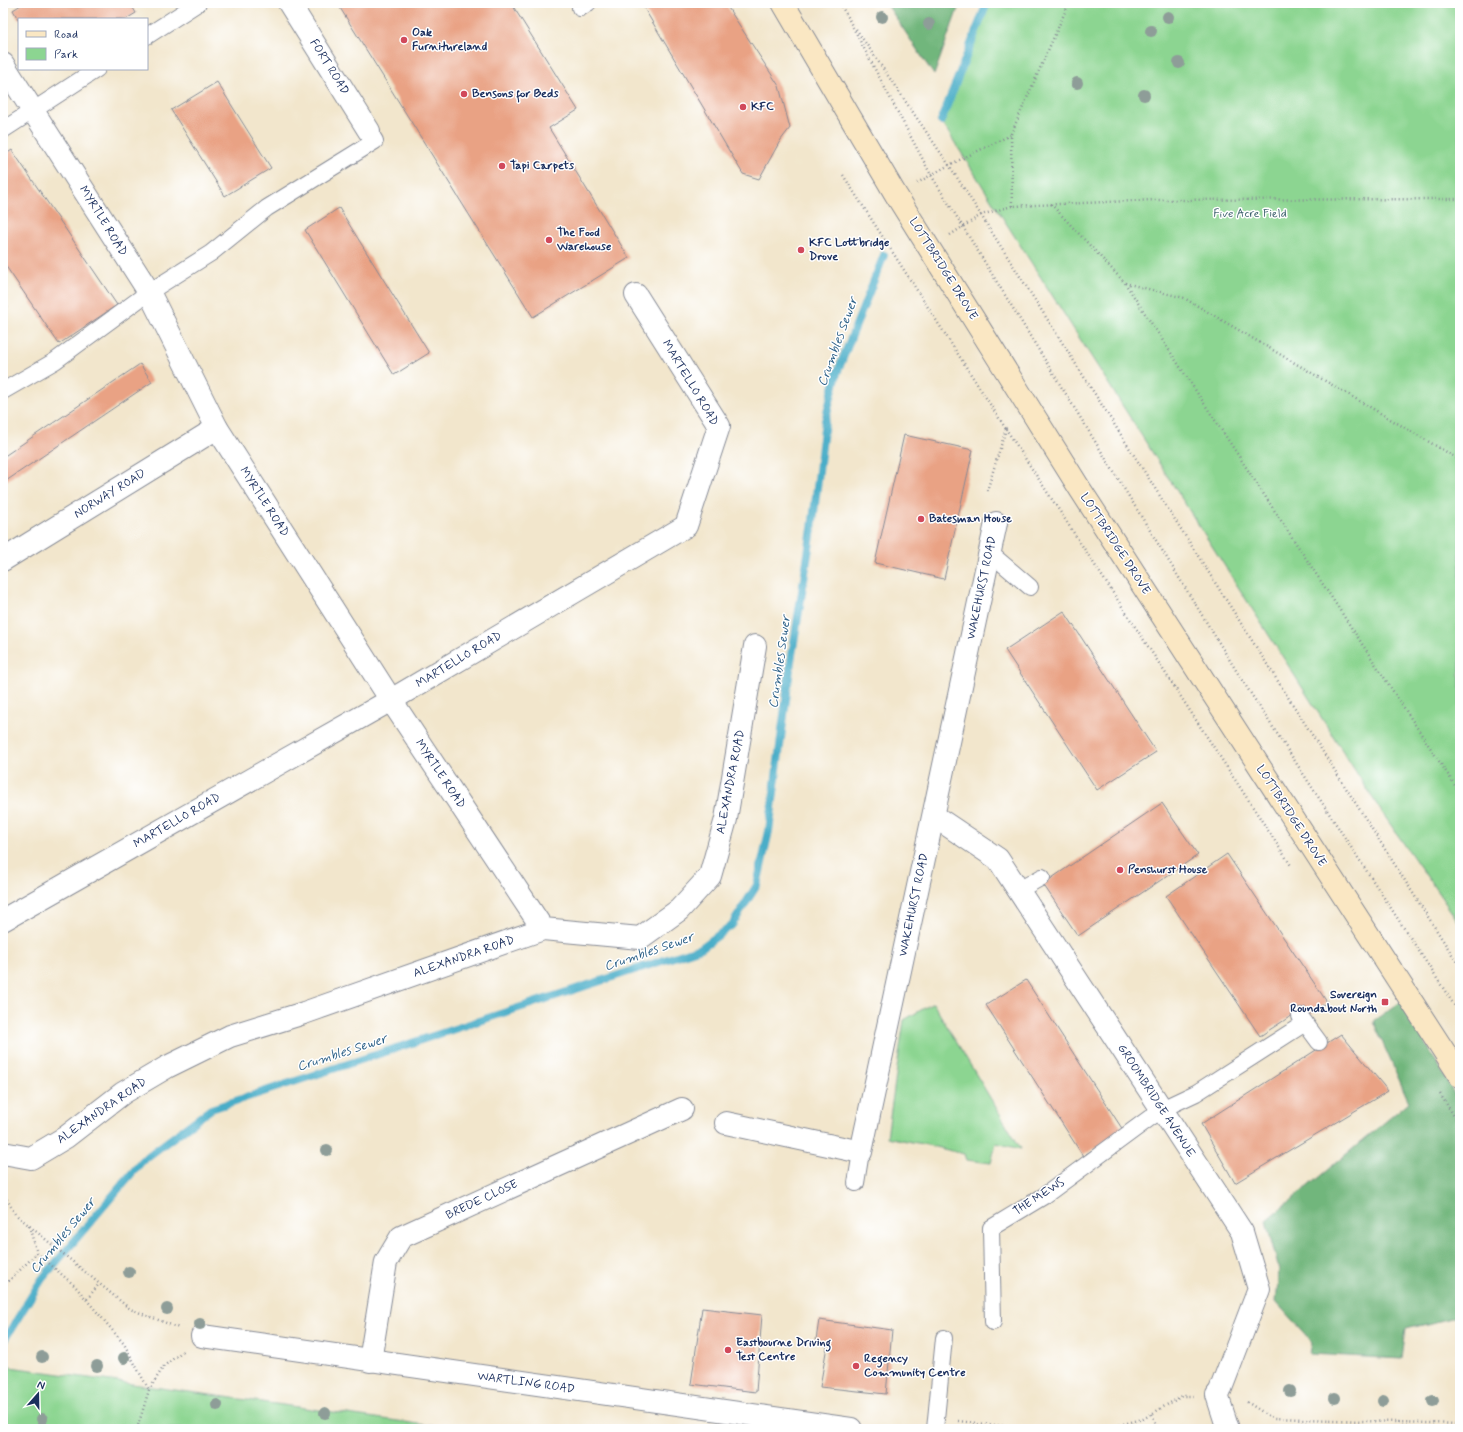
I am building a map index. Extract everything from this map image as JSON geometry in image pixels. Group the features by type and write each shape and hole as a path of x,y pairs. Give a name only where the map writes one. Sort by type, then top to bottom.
{"street":[{"name":"FORT ROAD","path":"289,3 369,131"},
{"name":"LOTTBRIDGE DROVE","path":"783,3 896,195 1080,489 1460,1076"},
{"name":"MYRTLE ROAD","path":"3,64 148,292 217,428 390,700 542,929"},
{"name":"MARTELLO ROAD","path":"3,920 390,700 686,526 719,426 636,295"},
{"name":"NORWAY ROAD","path":"3,560 217,428"},
{"name":"WAKEHURST ROAD","path":"861,1152 996,523"},
{"name":"ALEXANDRA ROAD","path":"3,1153 31,1158 66,1137 90,1117 130,1089 167,1067 230,1036 304,1013 542,929 640,938 679,910 710,876 726,819 755,646"},
{"name":"GROOMBRIDGE AVENUE","path":"934,816 998,859 1242,1232 1259,1289 1220,1391 1217,1395"},
{"name":"BREDE CLOSE","path":"370,1361 386,1262 401,1237 682,1109"},
{"path":"726,1123 861,1152"},
{"name":"WARTLING ROAD","path":"202,1336 850,1429"},
{"path":"1217,1395 1228,1429"}],"lane":[{"path":"148,35 198,3"},
{"path":"3,130 95,70"},
{"path":"3,392 55,361 148,292 211,253 268,208 375,141 369,131"},
{"path":"990,553 1030,587"},
{"path":"1018,890 1042,877"},
{"path":"1162,1109 1196,1093 1302,1020 1319,1042"},
{"name":"THE MEWS","path":"993,1322 991,1228 1044,1196 1162,1109"},
{"path":"856,1184 861,1152"},
{"path":"936,1424 944,1338"}],"path":[{"path":"839,3 931,175 1242,680 1460,1014"},
{"path":"1012,206 1011,134 1069,3"},
{"path":"849,20 949,165 1460,967"},
{"path":"896,195 949,165 1011,134"},
{"path":"843,175 1006,429 1294,871"},
{"path":"929,247 981,215 1012,206 1155,200 1460,199"},
{"path":"1051,204 1125,283 1460,793"},
{"path":"1125,283 1184,298 1460,460"},
{"path":"987,491 1006,429"},
{"path":"1438,1091 1460,1125"},
{"path":"3,1192 15,1214 130,1309 202,1336"},
{"path":"28,1225 37,1254 75,1286 87,1299 124,1344 149,1390"},
{"path":"3,1287 37,1254"},
{"path":"87,1299 99,1284"},
{"path":"137,1429 149,1390 164,1366 202,1336"},
{"path":"1104,1429 1143,1419 1182,1396 1235,1394 1272,1418 1460,1424"},
{"path":"1152,1414 1158,1429"},
{"path":"936,1424 1031,1429"}],"green space":[{"path":"886,3 960,3 934,75"},
{"name":"Five Acre Field","path":"987,3 1460,3 1460,924 1381,811 941,121"},
{"path":"1402,1001 1460,1104 1460,1316 1406,1329 1402,1359 1310,1354 1312,1342 1276,1302 1279,1270 1266,1221 1409,1102 1373,1021"},
{"path":"933,1003 1021,1149 996,1143 991,1163 966,1160 964,1154 887,1137 904,1020"},
{"path":"3,1366 455,1429 3,1429"}],"building":[{"path":"24,3 130,3 136,13 128,18 18,19 13,10"},
{"path":"337,3 511,3 578,110 549,128 629,258 533,317"},
{"name":"KFC","path":"641,3 725,3 779,86 790,128 780,141 759,179 743,174"},
{"path":"217,82 271,168 225,196 171,110"},
{"path":"12,150 117,305 59,344 3,262 3,156"},
{"path":"339,208 429,353 394,375 305,230"},
{"path":"3,298 8,307 3,310"},
{"path":"140,364 152,382 3,483 3,457"},
{"name":"Batesman House","path":"904,435 973,450 944,579 875,563"},
{"path":"1064,611 1156,752 1097,790 1005,650"},
{"name":"Penshurst House","path":"1162,803 1198,855 1078,936 1043,884"},
{"path":"1227,854 1327,1002 1310,1014 1305,1007 1260,1036 1166,896"},
{"path":"1026,980 1123,1130 1083,1156 986,1005"},
{"path":"1341,1034 1388,1091 1235,1183 1201,1124"},
{"name":"Eastbourne Driving Test Centre","path":"702,1308 762,1315 756,1392 691,1384"},
{"name":"Regency Community Centre","path":"819,1320 892,1330 886,1394 820,1387 827,1346 816,1340"}],"waterway":[{"name":"Crumbles Sewer","path":"941,121 987,3"},
{"name":"Crumbles Sewer","path":"3,1342 42,1279 143,1160 211,1109 701,948 732,925 757,885 769,831 791,661 812,529 825,421 837,373 884,255"}],"place":[{"name":"Oak Furnitureland","path":"404,40"},
{"name":"Bensons for Beds","path":"464,94"},
{"name":"KFC","path":"743,107"},
{"name":"Tapi Carpets","path":"502,166"},
{"name":"The Food Warehouse","path":"549,240"},
{"name":"KFC Lottbridge Drove","path":"801,250"},
{"name":"Batesman House","path":"921,519"},
{"name":"Penshurst House","path":"1120,870"},
{"name":"Sovereign Roundabout North","path":"1385,1002"},
{"name":"Eastbourne Driving Test Centre","path":"728,1350"},
{"name":"Regency Community Centre","path":"856,1366"}]}
